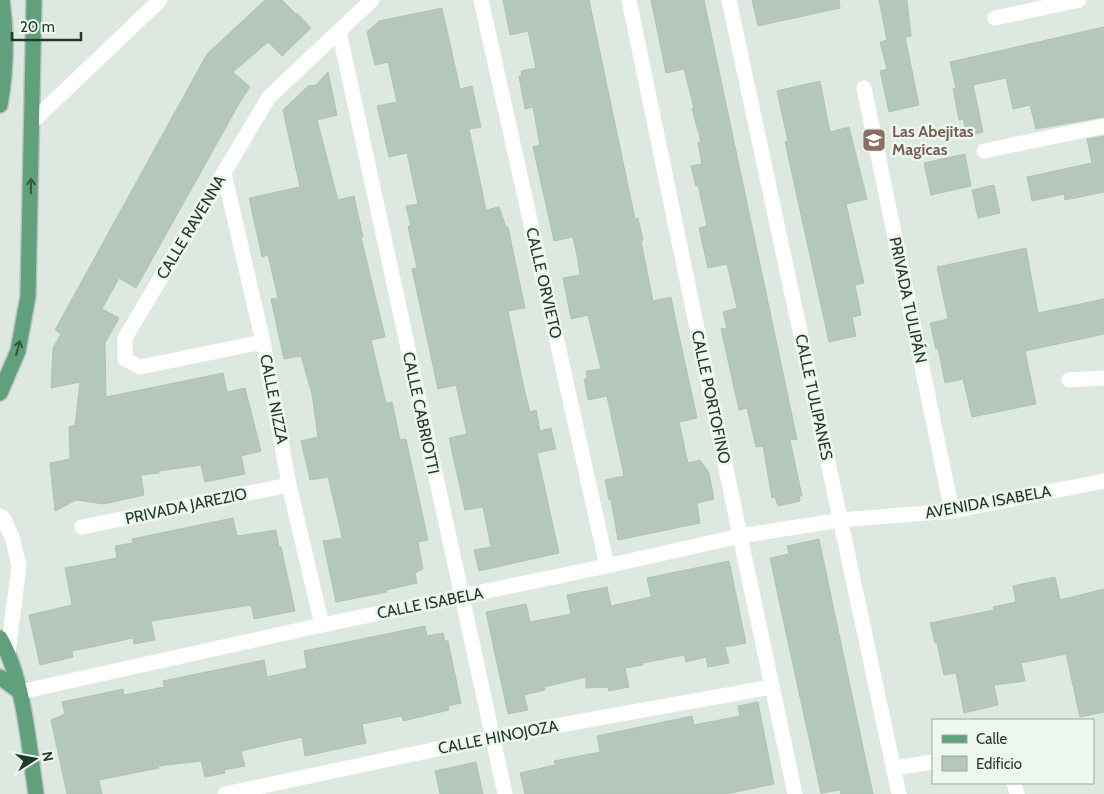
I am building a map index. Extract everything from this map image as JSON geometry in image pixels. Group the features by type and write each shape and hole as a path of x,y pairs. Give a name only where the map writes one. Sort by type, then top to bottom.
{"main road":[{"path":"0,105 5,67 6,38 2,0"},
{"path":"0,393 18,350 28,296 34,0"},
{"path":"0,638 8,652 20,692 36,794"},
{"path":"0,677 20,692"}],"street":[{"path":"32,122 160,0"},
{"name":"CALLE RAVENNA","path":"263,342 140,367 125,359 125,338 268,97 372,0"},
{"name":"CALLE ORVIETO","path":"481,0 607,566"},
{"name":"CALLE PORTOFINO","path":"629,0 795,794"},
{"name":"CALLE TULIPANES","path":"729,0 899,794"},
{"path":"995,18 1078,0"},
{"name":"CALLE CABRIOTTI","path":"339,31 505,794"},
{"name":"PRIVADA TULIPÁN","path":"864,88 952,511"},
{"path":"984,151 1104,126"},
{"name":"CALLE NIZZA","path":"224,174 263,342 290,485 322,625"},
{"path":"1069,380 1104,378"},
{"name":"AVENIDA ISABELA","path":"841,520 952,511 1104,481"},
{"name":"PRIVADA JAREZIO","path":"82,527 290,485"},
{"path":"0,516 4,519 13,540 19,566 8,652"},
{"name":"CALLE ISABELA","path":"20,692 322,625 607,566 740,536 841,520"},
{"name":"CALLE HINOJOZA","path":"226,794 493,737 772,687"},
{"path":"893,768 932,762"}],"building":[{"path":"265,0 282,0 311,28 282,56 268,42 233,72 250,87 136,288 119,278 102,309 119,318 105,343 106,397 223,373 227,392 245,388 261,451 241,456 245,474 205,482 201,465 159,471 159,473 141,475 144,495 104,504 76,500 55,511 50,463 70,459 69,427 75,425 80,382 51,388 53,348 61,334 55,330 207,54"},
{"path":"503,0 589,0 635,219 638,218 643,240 641,241 653,301 671,297 697,418 679,422 688,463 700,460 709,473 714,499 697,503 700,523 618,540 611,500 609,500 605,480 624,476 607,396 588,400 584,379 587,379 586,371 601,369 588,315 571,319 563,278 580,275 577,255 573,237 554,241 533,147 540,145 533,107 525,109 519,76 522,76 521,71 536,68 528,31 510,35"},
{"path":"651,0 704,0 797,439 790,440 802,496 799,496 800,501 778,506 775,497 772,498 763,446 756,447 747,408 739,410 721,329 727,328 723,312 737,308 727,264 708,268 699,228 707,226 698,185 696,186 691,166 702,164 698,143 701,142 692,108 694,108 684,69 666,73"},
{"path":"752,0 839,0 840,8 758,26"},
{"path":"879,0 907,0 911,36 905,37 919,105 889,112 880,71 887,69 880,42 887,40"},
{"path":"442,8 460,89 472,86 481,127 469,129 486,210 499,207 506,227 508,227 525,308 508,311 525,393 530,412 536,410 540,431 551,428 556,449 537,453 559,553 479,571 474,550 491,547 483,507 465,510 449,438 467,434 456,385 438,389 412,269 417,268 408,226 411,226 406,206 418,204 407,153 389,157 377,106 397,102 388,62 375,65 367,32 379,21"},
{"path":"1104,27 1104,117 1036,129 1030,105 1013,109 1006,78 973,85 983,132 967,136 963,119 959,120 953,89 956,88 950,62"},
{"path":"328,72 337,115 317,120 338,200 354,196 363,237 361,237 385,337 371,340 386,403 392,402 400,440 406,439 428,540 418,542 423,569 415,573 417,583 386,590 387,592 336,602 323,541 342,538 340,528 328,477 310,480 301,441 318,437 312,394 301,356 284,359 271,299 278,298 268,255 262,257 249,198 300,187 283,110 308,86 316,85"},
{"path":"820,81 830,132 849,127 867,199 846,204 864,283 855,285 861,315 852,317 856,336 829,342 785,142 788,141 777,91"},
{"path":"1104,136 1104,192 1065,200 1064,194 1032,201 1027,177 1092,163 1087,139"},
{"path":"965,154 971,186 931,195 924,163"},
{"path":"994,185 1000,213 978,218 972,190"},
{"path":"1026,248 1038,313 1104,299 1104,334 1025,351 1036,404 972,417 963,379 945,383 938,348 936,349 930,323 948,319 937,267"},
{"path":"233,518 237,536 276,530 295,611 254,619 251,605 151,621 155,640 134,644 133,638 72,651 73,657 40,665 29,615 72,605 65,568 117,558 115,546 133,543 132,539"},
{"path":"819,539 873,794 841,794 840,790 821,793 770,558 789,554 787,546"},
{"path":"729,561 746,643 725,647 729,663 708,667 706,657 686,662 684,655 643,663 643,665 625,668 629,687 609,691 608,687 586,688 586,677 544,687 545,690 524,695 528,710 508,714 486,612 526,604 530,622 571,614 567,595 607,587 611,606 651,597 647,578"},
{"path":"1055,577 1060,600 1104,589 1104,712 1080,717 1066,654 1021,663 1025,681 994,685 998,705 964,713 956,673 944,675 937,643 935,643 930,623 994,610 993,607 1016,602 1013,586"},
{"path":"425,626 427,636 443,633 445,641 448,641 461,703 448,706 449,710 403,721 402,716 362,724 366,743 305,756 302,737 241,751 245,766 224,770 225,773 205,777 201,761 158,766 159,768 99,780 102,794 67,794 51,720 65,714 62,702 123,689 124,695 164,687 163,681 264,660 267,677 307,668 304,651"},
{"path":"758,702 774,784 727,794 525,794 520,773 555,765 554,761 600,752 597,736 692,716 694,725 740,716 738,706"},
{"path":"476,762 483,794 440,794 435,771"}],"place":[{"name":"Las Abejitas Magicas","path":"874,140"}]}
